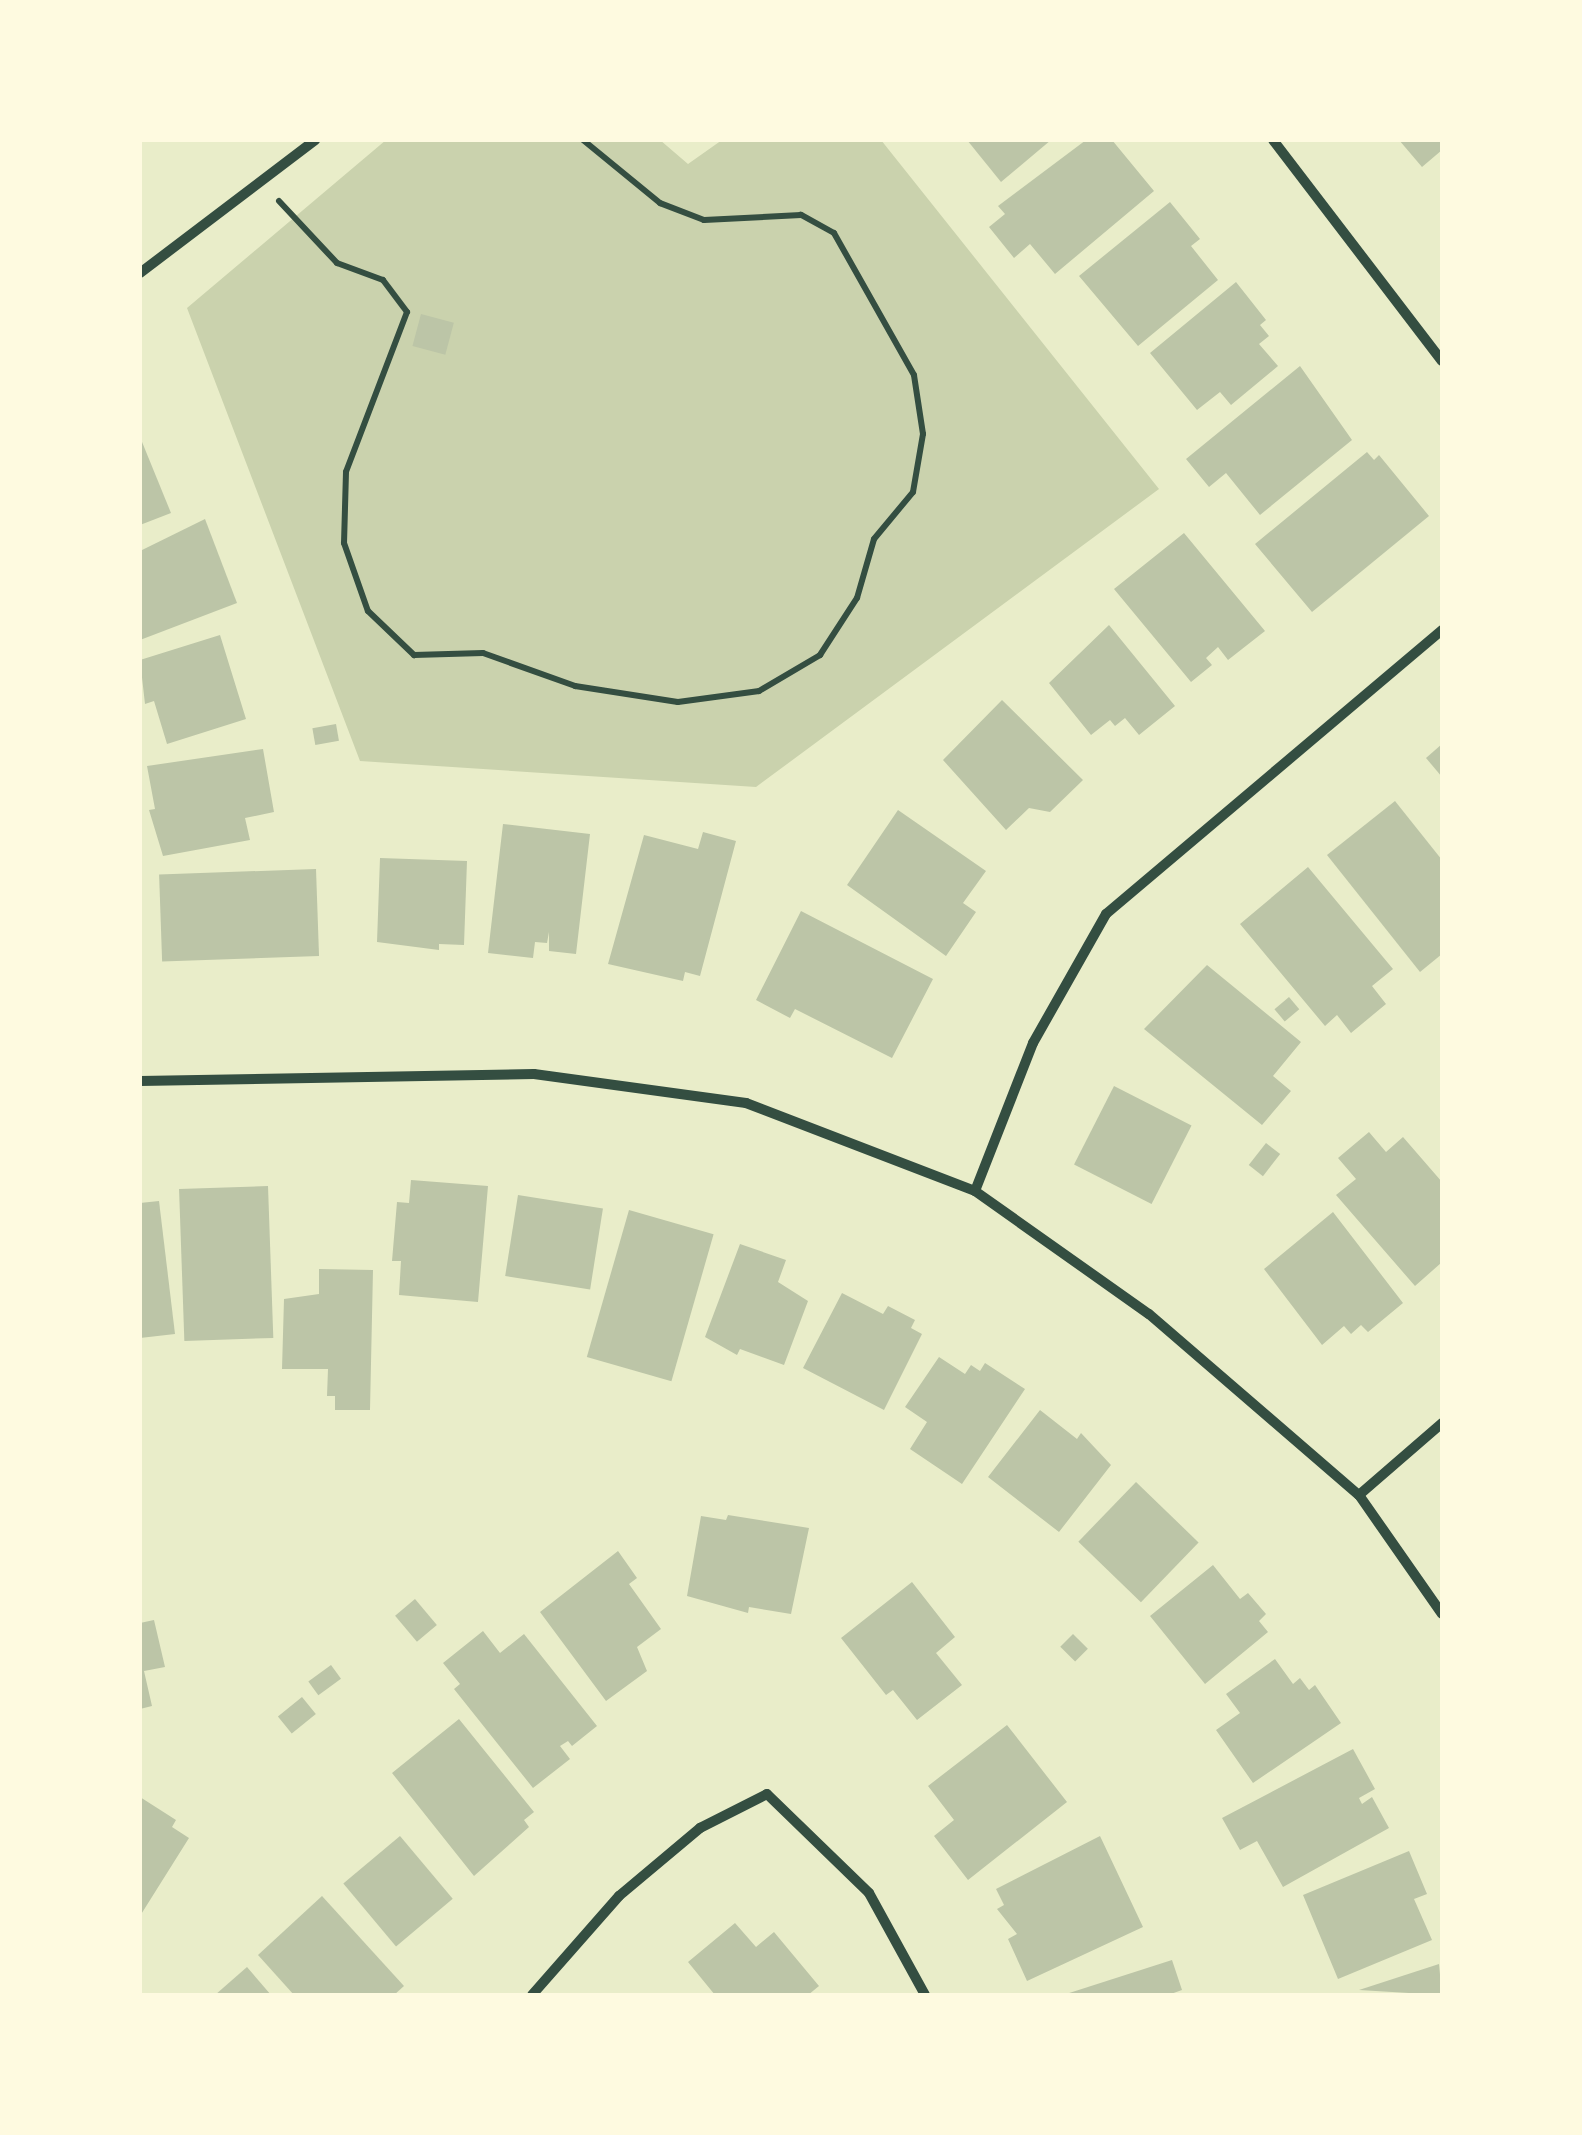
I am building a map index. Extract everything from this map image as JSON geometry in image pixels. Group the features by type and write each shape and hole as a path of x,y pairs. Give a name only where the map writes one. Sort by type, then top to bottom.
{"street":[{"path":"140,273 315,140"},
{"path":"1272,140 1442,361"},
{"path":"974,1191 1034,1043 1106,914 1442,630"},
{"path":"140,1081 534,1074 746,1103 974,1191 1148,1314 1359,1495 1442,1614"},
{"path":"1359,1495 1442,1423"},
{"path":"532,1995 619,1896 700,1828 767,1794 869,1893 925,1995"}],"path":[{"path":"261,181 336,263 383,280 406,312 346,472 344,543 368,611 414,655 482,652 576,686 678,702 759,692 820,655 856,598 874,538 913,492 923,434 914,375 834,233 800,215 704,220 660,203 583,140"}],"green space":[{"path":"386,140 660,140 688,164 722,140 881,140 1159,489 756,787 360,761 187,308"}],"building":[{"path":"967,140 1051,140 1001,182"},
{"path":"1086,140 1112,140 1154,191 1055,274 1030,244 1014,258 989,227 1005,214 998,206"},
{"path":"1399,140 1442,140 1442,150 1422,167"},
{"path":"1170,202 1200,239 1191,246 1218,280 1138,346 1079,276"},
{"path":"1236,282 1266,320 1260,325 1269,336 1259,344 1278,366 1231,405 1220,392 1197,410 1150,353"},
{"path":"421,314 454,323 445,355 412,346"},
{"path":"1300,366 1352,440 1260,515 1226,473 1209,487 1186,459"},
{"path":"140,437 171,513 140,525"},
{"path":"1367,452 1374,460 1379,455 1429,516 1312,612 1255,544"},
{"path":"205,519 237,603 140,640 140,551"},
{"path":"1184,533 1265,631 1228,660 1218,647 1206,658 1212,665 1191,682 1114,589"},
{"path":"1109,625 1175,706 1139,735 1125,718 1115,726 1110,720 1091,735 1049,683"},
{"path":"220,635 246,719 167,744 154,701 145,704 140,660"},
{"path":"1002,700 1083,780 1050,812 1029,808 1006,830 943,760"},
{"path":"336,724 339,741 315,745 312,728"},
{"path":"1442,744 1442,777 1426,758"},
{"path":"263,749 274,812 245,818 250,840 163,856 149,810 155,809 147,766"},
{"path":"1395,801 1442,860 1442,954 1420,972 1327,855"},
{"path":"898,810 986,871 963,903 976,912 946,956 847,885"},
{"path":"503,824 590,834 576,954 549,951 549,932 547,943 535,942 533,958 488,953"},
{"path":"703,832 736,841 700,976 685,972 683,981 608,964 644,835 698,849"},
{"path":"380,858 467,861 464,945 439,944 439,950 377,942"},
{"path":"1308,867 1393,969 1372,986 1386,1004 1351,1033 1337,1015 1325,1026 1240,924"},
{"path":"316,869 319,956 162,961 159,874"},
{"path":"801,911 933,979 892,1058 795,1009 790,1018 756,1000"},
{"path":"1207,965 1301,1042 1273,1076 1291,1091 1262,1125 1144,1029"},
{"path":"1289,997 1299,1009 1285,1021 1274,1009"},
{"path":"1114,1086 1192,1125 1152,1204 1074,1164"},
{"path":"1369,1132 1386,1152 1403,1137 1442,1182 1441,1263 1415,1286 1336,1195 1356,1179 1338,1158"},
{"path":"1266,1143 1280,1154 1263,1176 1249,1165"},
{"path":"411,1180 488,1186 478,1302 399,1295 401,1261 392,1261 397,1202 409,1203"},
{"path":"268,1186 273,1338 184,1341 179,1189"},
{"path":"518,1195 603,1208 590,1289 505,1276"},
{"path":"159,1201 175,1334 140,1338 140,1203"},
{"path":"629,1210 714,1234 671,1381 587,1357"},
{"path":"1333,1212 1403,1303 1368,1332 1361,1325 1351,1334 1344,1326 1322,1345 1264,1269"},
{"path":"740,1244 786,1260 778,1282 808,1301 784,1365 740,1349 737,1355 705,1337"},
{"path":"319,1269 373,1270 370,1410 335,1410 335,1396 327,1396 328,1369 282,1369 284,1299 319,1294"},
{"path":"842,1293 883,1314 888,1306 915,1320 911,1328 922,1334 884,1410 803,1368"},
{"path":"939,1357 965,1374 971,1365 980,1371 985,1363 1025,1389 962,1484 910,1449 927,1422 905,1407"},
{"path":"1040,1410 1077,1439 1081,1433 1111,1465 1059,1532 988,1477"},
{"path":"1136,1482 1199,1542 1141,1602 1078,1542"},
{"path":"728,1515 809,1528 791,1614 749,1607 748,1613 687,1596 701,1516 726,1520"},
{"path":"618,1551 637,1578 629,1584 661,1629 637,1647 647,1671 606,1701 540,1612"},
{"path":"1213,1565 1240,1599 1248,1593 1266,1614 1259,1621 1268,1632 1205,1684 1150,1616"},
{"path":"912,1582 955,1637 936,1653 962,1685 917,1720 893,1690 886,1695 841,1638"},
{"path":"415,1599 437,1625 417,1642 395,1616"},
{"path":"154,1620 165,1667 144,1671 152,1706 140,1709 140,1623"},
{"path":"483,1631 500,1653 524,1634 597,1726 572,1746 568,1741 560,1746 570,1759 533,1788 454,1689 460,1684 443,1663"},
{"path":"1073,1634 1088,1649 1075,1662 1060,1647"},
{"path":"1275,1659 1293,1684 1300,1678 1309,1690 1315,1685 1341,1723 1253,1783 1216,1730 1240,1713 1226,1694"},
{"path":"331,1665 341,1679 318,1695 308,1681"},
{"path":"302,1697 316,1714 292,1734 278,1717"},
{"path":"459,1719 534,1812 524,1820 529,1827 474,1876 392,1773"},
{"path":"1007,1725 1067,1802 968,1880 934,1836 954,1820 928,1786"},
{"path":"1353,1749 1375,1789 1359,1798 1362,1804 1372,1797 1389,1828 1283,1887 1257,1841 1240,1850 1222,1818"},
{"path":"140,1797 176,1820 172,1827 189,1838 140,1916"},
{"path":"400,1836 453,1899 396,1946 343,1884"},
{"path":"1100,1836 1143,1927 1027,1981 1008,1939 1017,1934 997,1909 1004,1905 996,1889"},
{"path":"1409,1851 1427,1894 1414,1899 1432,1940 1338,1979 1303,1895"},
{"path":"322,1896 404,1986 394,1995 294,1995 258,1955"},
{"path":"735,1923 756,1947 774,1932 819,1986 808,1995 715,1995 688,1962"},
{"path":"1172,1960 1182,1990 1168,1995 1063,1995"},
{"path":"1439,1964 1442,1995 1359,1990"},
{"path":"247,1967 271,1995 215,1995"}]}
